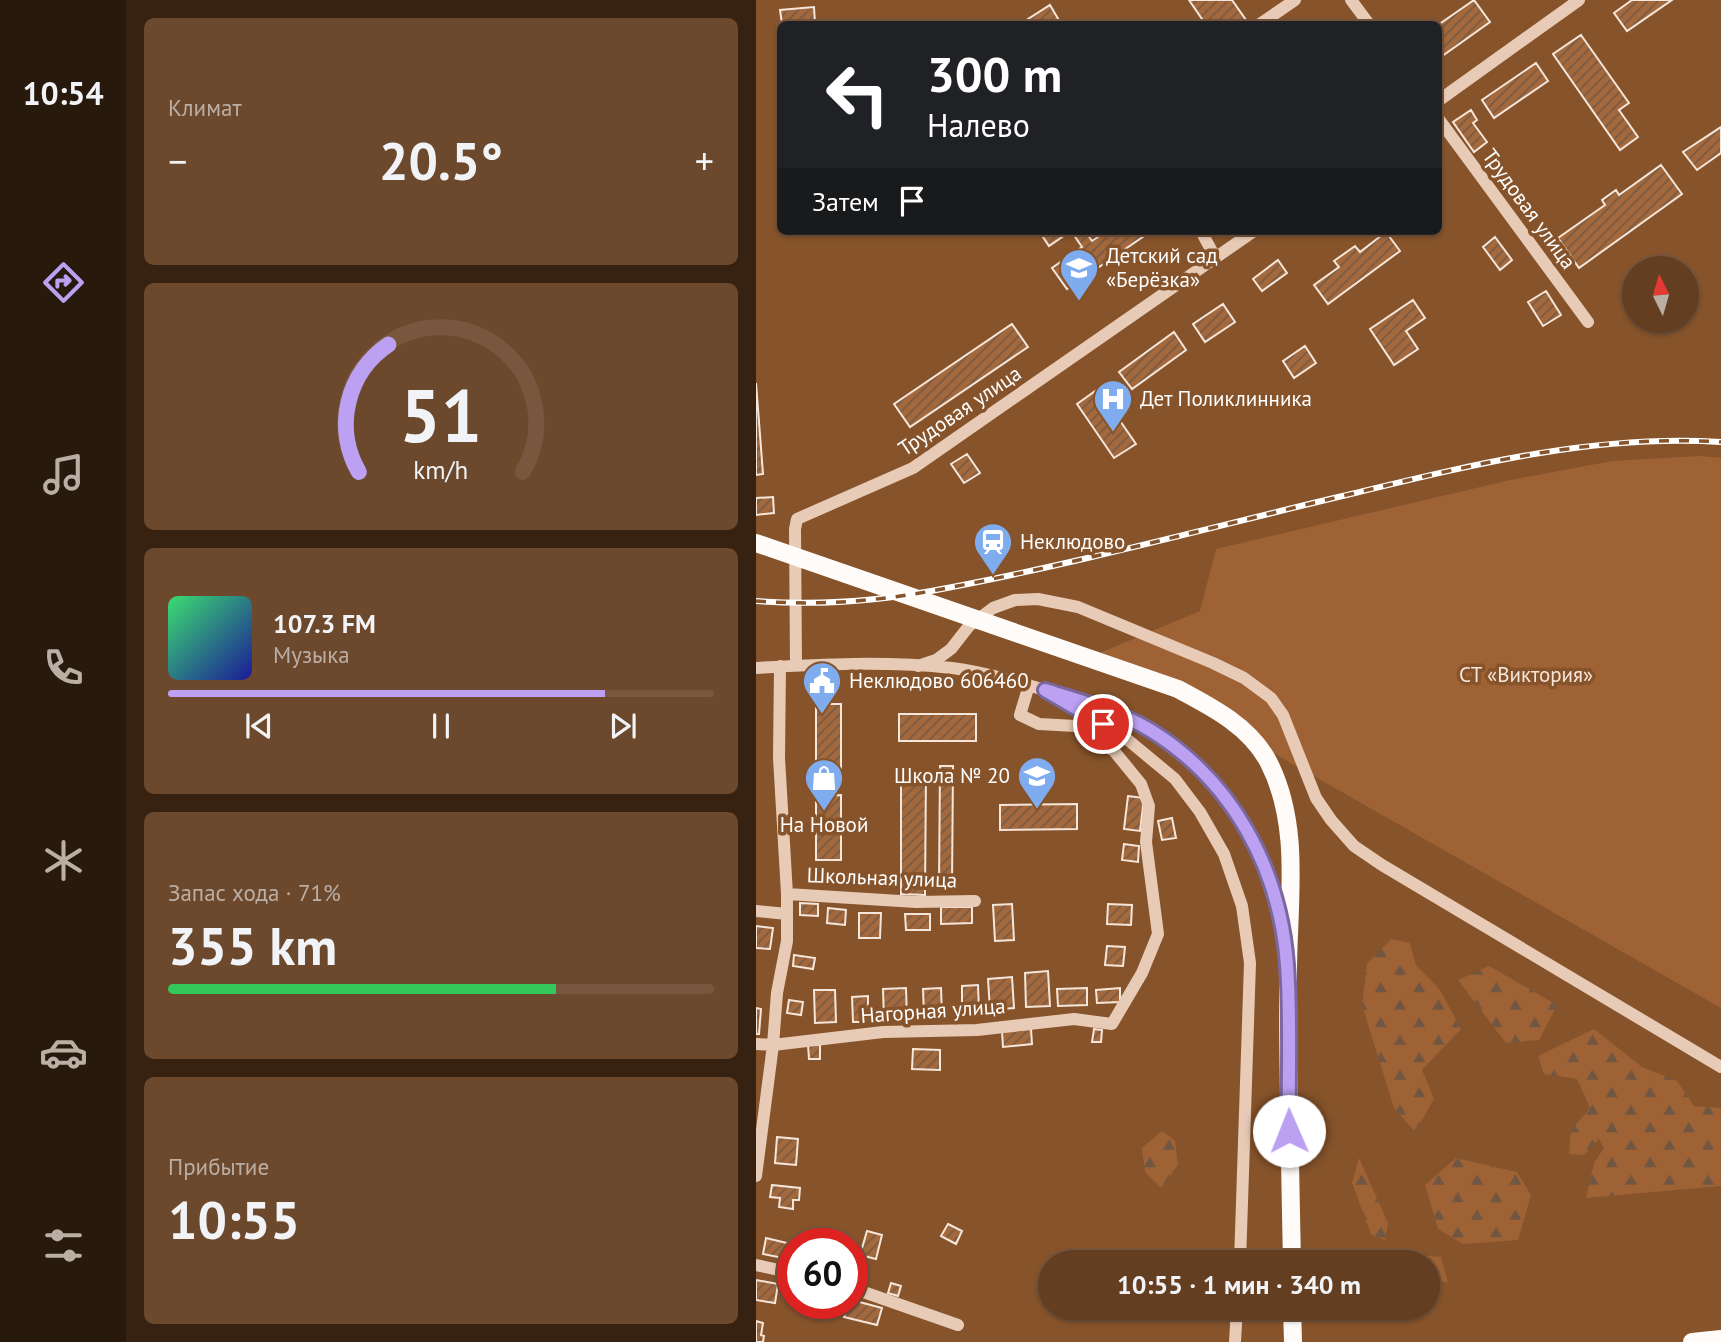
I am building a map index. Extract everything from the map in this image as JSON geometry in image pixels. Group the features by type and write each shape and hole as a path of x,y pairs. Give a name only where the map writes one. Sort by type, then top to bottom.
{"main road":[{"path":"756,543 1178,689 1217,709 1246,733 1267,759 1278,783 1290,842 1287,966 1292,1250"},
{"path":"1293,1320 1293,1342"},
{"path":"1692,1342 1721,1339"}],"street":[{"path":"1264,21 1295,0"},
{"path":"1351,0 1367,21"},
{"path":"1442,98 1579,0"},
{"name":"Трудовая улица","path":"1442,123 1588,323"},
{"path":"1203,235 1215,257"},
{"name":"Трудовая улица","path":"796,665 797,519 913,468 1248,235"},
{"path":"918,666 936,660 951,649 969,626 993,608 1015,600 1038,599 1078,607 1234,673 1270,698 1283,715 1316,798 1354,846 1721,1067"},
{"path":"756,668 796,665 952,668 1030,685 1096,706 1148,729 1192,760 1221,791 1244,823 1265,864 1281,922 1287,966"},
{"path":"756,1176 786,941 787,894 779,758 780,666"},
{"name":"Нагорная улица","path":"756,1044 774,1045 883,1032 977,1030 1074,1019 1112,1024 1142,973 1158,934 1146,842 1149,806 1141,784 1114,751 1076,726 1039,724 1020,715 1030,685"},
{"path":"1045,690 1122,735 1175,779 1200,812 1224,854 1242,906 1250,964 1240,1250"},
{"name":"Школьная улица","path":"787,894 916,902 975,901"},
{"path":"756,911 787,914"},
{"path":"756,1265 777,1270"},
{"path":"868,1294 958,1325"},
{"path":"1235,1342 1237,1320"}],"green space":[{"name":"СТ «Виктория»","path":"1701,456 1721,458 1721,1008 1226,726 1095,655 1200,611 1216,549 1510,480 1612,461"},
{"path":"1391,939 1410,943 1416,965 1440,990 1461,1029 1422,1070 1434,1099 1415,1132 1394,1108 1362,1005 1367,964"},
{"path":"1489,966 1557,1005 1539,1040 1506,1043 1458,980"},
{"path":"1594,1029 1642,1067 1677,1081 1694,1106 1721,1108 1721,1186 1586,1198 1594,1163 1604,1148 1599,1139 1584,1155 1569,1154 1571,1130 1590,1108 1577,1079 1544,1074 1538,1056"},
{"path":"1162,1131 1175,1141 1178,1165 1161,1188 1145,1172 1142,1148"},
{"path":"1359,1158 1388,1223 1385,1240 1371,1234 1352,1183"},
{"path":"1456,1158 1517,1172 1531,1195 1518,1240 1463,1244 1438,1229 1425,1185"},
{"path":"1440,1257 1441,1257 1448,1283 1440,1281"}],"building":[{"path":"1189,0 1232,0 1246,20 1244,21 1203,21"},
{"path":"1474,0 1490,22 1442,56 1442,22"},
{"path":"1632,0 1672,0 1627,31 1614,13"},
{"path":"1050,5 1059,21 1030,21 1028,19"},
{"path":"814,7 815,21 782,21 780,10"},
{"path":"1581,35 1629,103 1619,110 1638,137 1620,150 1553,54"},
{"path":"1536,63 1548,81 1494,118 1482,100"},
{"path":"1471,110 1477,120 1473,123 1487,142 1474,152 1453,122"},
{"path":"1721,127 1721,153 1697,170 1683,152"},
{"path":"1661,165 1682,194 1579,268 1558,238 1605,205 1602,200 1616,190 1619,195"},
{"path":"1042,235 1065,235 1049,246"},
{"path":"1074,235 1088,235 1092,241 1101,235 1146,235 1067,289 1052,268 1082,247"},
{"path":"1382,235 1388,235 1400,251 1328,304 1314,285 1339,267 1334,261 1355,246 1360,252"},
{"path":"1495,237 1512,260 1500,270 1483,247"},
{"path":"1278,260 1287,273 1262,291 1253,279"},
{"path":"1546,291 1561,315 1543,326 1528,302"},
{"path":"1413,300 1425,318 1406,331 1418,349 1394,365 1370,329"},
{"path":"1223,304 1235,322 1205,342 1193,324"},
{"path":"1012,324 1028,347 910,427 894,404"},
{"path":"1174,332 1186,350 1132,389 1119,372"},
{"path":"1305,346 1316,363 1294,378 1283,361"},
{"path":"756,383 763,474 756,475"},
{"name":"Дет Поликлинника","path":"1098,389 1136,444 1114,458 1077,404"},
{"path":"967,454 980,473 964,483 951,464"},
{"path":"773,497 774,513 756,515 756,498"},
{"path":"816,704 841,704 841,768 816,768"},
{"path":"899,714 976,714 976,741 899,741"},
{"path":"940,766 953,766 952,886 939,886"},
{"path":"926,773 925,895 901,894 901,776"},
{"path":"841,795 841,860 816,860 816,796"},
{"path":"1128,796 1144,798 1140,831 1124,829"},
{"path":"1077,804 1077,829 1000,830 1000,805"},
{"path":"1172,818 1176,838 1162,840 1158,821"},
{"path":"1124,844 1139,846 1138,862 1122,860"},
{"path":"800,903 818,904 818,916 800,915"},
{"path":"1012,904 1014,940 995,941 993,905"},
{"path":"1108,904 1132,905 1131,925 1107,924"},
{"path":"941,907 972,907 972,923 941,924"},
{"path":"828,908 846,910 845,925 827,923"},
{"path":"859,913 881,913 880,938 859,938"},
{"path":"905,914 930,914 930,930 906,930"},
{"path":"756,926 773,928 770,949 756,948"},
{"path":"1107,946 1125,947 1123,966 1105,965"},
{"path":"794,955 815,958 813,969 793,966"},
{"path":"1048,971 1050,1006 1026,1007 1025,973"},
{"path":"1012,977 1014,1008 990,1010 988,979"},
{"path":"978,985 979,1011 962,1011 962,986"},
{"path":"906,988 907,1018 884,1019 883,989"},
{"path":"941,988 942,1015 924,1015 923,989"},
{"path":"1087,988 1087,1005 1058,1006 1057,989"},
{"path":"1120,988 1120,1002 1097,1003 1096,990"},
{"path":"814,990 835,990 836,1022 815,1023"},
{"path":"868,996 868,1022 853,1022 852,997"},
{"path":"789,1000 803,1002 801,1015 787,1013"},
{"path":"756,1008 761,1009 759,1034 756,1034"},
{"path":"1031,1029 1032,1044 1003,1047 1002,1031"},
{"path":"1094,1029 1102,1030 1101,1042 1092,1042"},
{"path":"808,1045 820,1045 820,1059 809,1059"},
{"path":"913,1049 940,1050 940,1070 912,1069"},
{"path":"777,1137 798,1139 796,1165 775,1163"},
{"path":"772,1185 800,1188 799,1200 793,1200 793,1209 779,1207 780,1198 770,1197"},
{"path":"948,1224 962,1231 956,1244 941,1236"},
{"path":"868,1231 882,1235 876,1259 868,1257"},
{"path":"766,1238 777,1241 777,1257 763,1254"},
{"path":"756,1280 777,1284 775,1303 756,1300"},
{"path":"891,1283 901,1286 898,1296 888,1293"},
{"path":"868,1304 882,1308 877,1325 852,1319 868,1319"},
{"path":"756,1321 763,1323 763,1342 756,1342"}],"railway":[{"path":"756,601 828,603 923,592 1049,567 1491,462 1582,447 1675,441 1721,442"}],"place":[{"name":"Детский сад «Берёзка»","path":"1079,302"},
{"name":"Дет Поликлинника","path":"1113,433"},
{"name":"Неклюдово","path":"993,576"},
{"name":"Неклюдово 606460","path":"822,715"},
{"name":"Школа № 20","path":"1037,810"},
{"name":"На Новой","path":"824,812"}],"route":[{"path":"1103,724 1045,690 1096,706 1148,729 1192,760 1221,791 1244,823 1265,864 1281,922 1287,966 1289,1131"}]}
